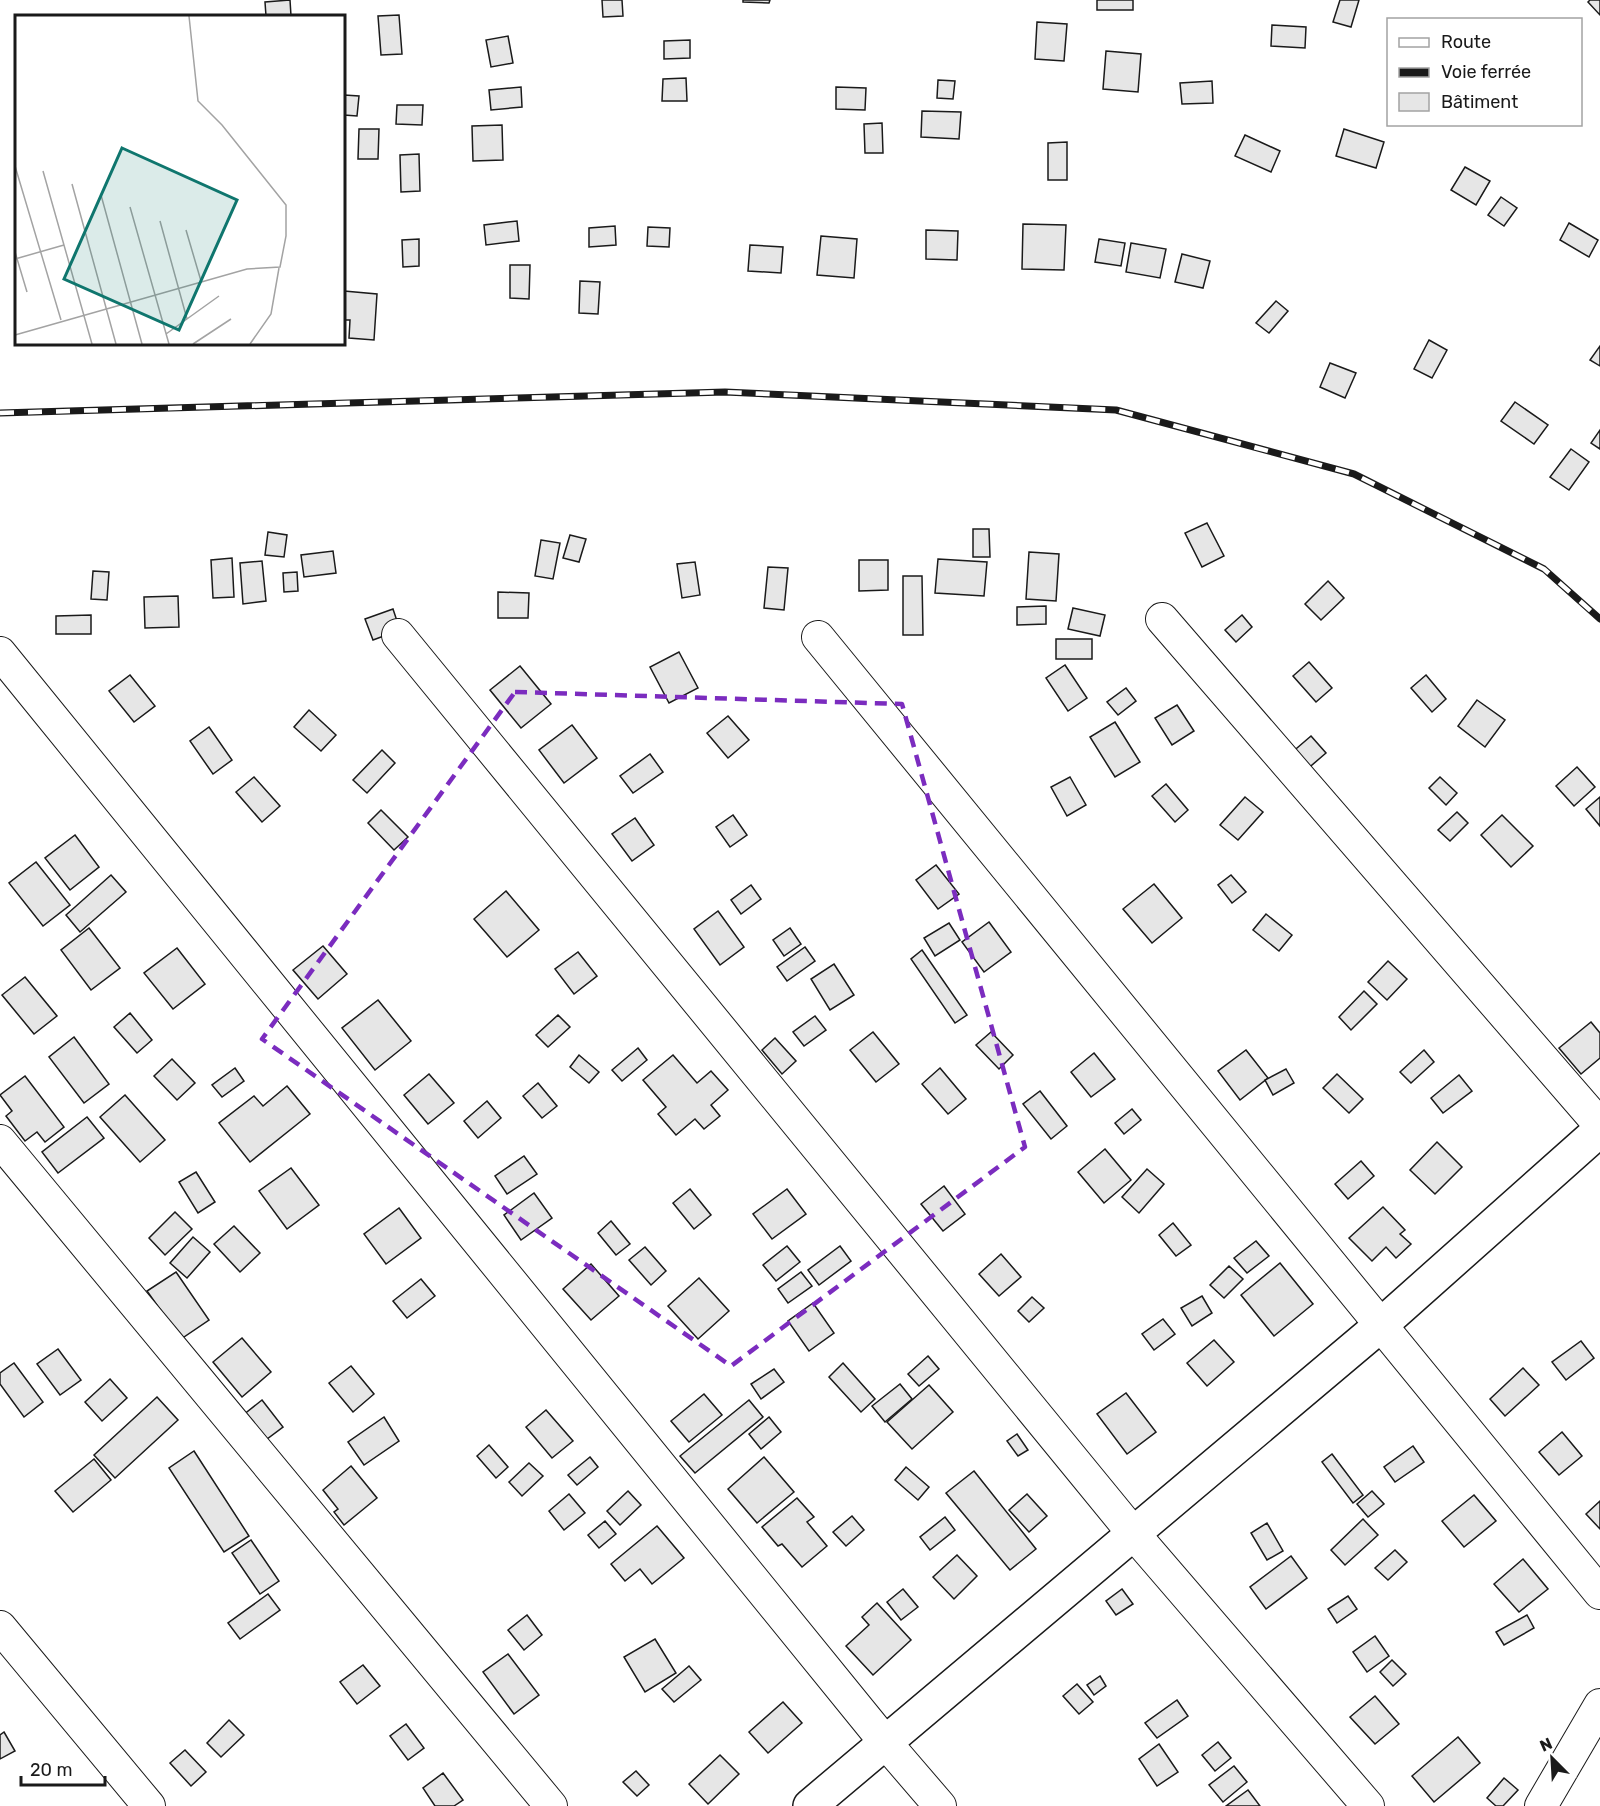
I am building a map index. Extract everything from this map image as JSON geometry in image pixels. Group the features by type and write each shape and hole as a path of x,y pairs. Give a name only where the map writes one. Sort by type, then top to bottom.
{"highway":[{"path":"810,1806 1381,1325 1600,1130"}],"street":[{"path":"1162,619 1600,1125"},
{"path":"398,635 1133,1533 1368,1806"},
{"path":"818,637 1600,1593"},
{"path":"0,653 885,1743 940,1806"},
{"path":"0,1141 551,1806"},
{"path":"0,1627 148,1806"},
{"path":"1540,1806 1600,1706"}],"highlighted area":[{"path":"515,692 902,704 1025,1147 731,1366 262,1039"}],"building":[{"path":"290,0 291,15 266,15 265,2"},
{"path":"602,0 622,0 623,16 603,17"},
{"path":"743,0 770,0 769,3 743,2"},
{"path":"1097,0 1133,0 1133,10 1097,10"},
{"path":"1340,0 1359,0 1351,27 1333,22"},
{"path":"1600,0 1600,15 1588,2"},
{"path":"399,15 402,54 381,55 378,16"},
{"path":"1037,22 1067,24 1064,61 1035,59"},
{"path":"1272,25 1306,27 1305,48 1271,46"},
{"path":"508,36 513,63 491,67 486,40"},
{"path":"690,40 690,58 664,59 664,41"},
{"path":"1106,51 1141,54 1138,92 1103,89"},
{"path":"686,78 687,101 662,101 663,79"},
{"path":"938,80 955,81 953,99 937,98"},
{"path":"1212,81 1213,103 1182,104 1180,83"},
{"path":"521,87 522,107 491,110 489,90"},
{"path":"836,87 866,88 865,110 836,109"},
{"path":"345,95 359,96 357,116 345,115"},
{"path":"397,105 423,105 422,125 396,124"},
{"path":"922,111 961,112 959,139 921,137"},
{"path":"882,123 883,153 865,153 864,124"},
{"path":"502,125 503,160 473,161 472,126"},
{"path":"359,129 379,129 378,159 358,159"},
{"path":"1344,129 1384,142 1376,168 1336,156"},
{"path":"1245,135 1280,151 1271,172 1235,156"},
{"path":"1067,142 1067,180 1048,180 1048,143"},
{"path":"419,154 420,191 401,192 400,155"},
{"path":"1465,167 1490,181 1476,205 1451,190"},
{"path":"1501,197 1517,208 1504,226 1488,215"},
{"path":"517,221 519,241 486,245 484,225"},
{"path":"1569,223 1598,240 1589,257 1560,240"},
{"path":"1023,224 1066,225 1064,270 1022,269"},
{"path":"615,226 616,245 589,247 589,228"},
{"path":"648,227 670,228 669,247 647,246"},
{"path":"926,230 958,231 957,260 926,259"},
{"path":"821,236 857,239 854,278 817,275"},
{"path":"419,239 419,266 403,267 402,240"},
{"path":"1099,239 1125,243 1121,266 1095,262"},
{"path":"1131,243 1166,249 1160,278 1126,272"},
{"path":"750,245 783,247 781,273 748,271"},
{"path":"1182,254 1210,261 1203,288 1175,282"},
{"path":"510,265 530,265 529,299 510,298"},
{"path":"580,281 600,282 598,314 579,313"},
{"path":"345,291 377,294 374,340 349,338 350,320 345,320"},
{"path":"1276,301 1288,311 1269,333 1256,323"},
{"path":"1429,340 1447,350 1432,378 1414,369"},
{"path":"1600,346 1600,366 1590,360"},
{"path":"1330,363 1356,373 1345,398 1320,387"},
{"path":"1515,402 1548,425 1534,444 1501,421"},
{"path":"1600,430 1600,449 1591,443"},
{"path":"1571,449 1589,462 1569,490 1550,477"},
{"path":"1207,523 1224,556 1202,567 1185,533"},
{"path":"973,529 989,529 990,557 973,557"},
{"path":"268,532 287,535 284,557 265,555"},
{"path":"570,535 586,539 579,562 563,558"},
{"path":"541,540 560,543 553,579 535,576"},
{"path":"333,551 336,573 304,577 301,555"},
{"path":"1029,552 1059,554 1056,601 1026,599"},
{"path":"232,558 234,597 213,598 211,560"},
{"path":"938,559 987,562 984,596 935,593"},
{"path":"859,560 888,560 888,590 859,591"},
{"path":"262,561 266,601 243,604 240,563"},
{"path":"695,562 700,595 682,598 677,564"},
{"path":"768,567 788,568 784,610 764,608"},
{"path":"93,571 109,572 107,600 91,599"},
{"path":"297,572 298,591 284,592 283,573"},
{"path":"903,576 922,576 923,635 903,635"},
{"path":"1328,581 1344,598 1321,620 1305,604"},
{"path":"498,592 529,593 528,618 498,618"},
{"path":"178,596 179,627 145,628 144,597"},
{"path":"1046,606 1046,624 1017,625 1017,607"},
{"path":"1073,608 1105,615 1100,636 1068,629"},
{"path":"393,609 400,630 373,640 365,619"},
{"path":"91,615 91,634 56,634 56,616"},
{"path":"1242,615 1252,627 1236,642 1225,630"},
{"path":"1056,639 1092,639 1092,659 1056,659"},
{"path":"679,652 698,688 669,703 650,667"},
{"path":"1309,662 1332,688 1316,702 1293,676"},
{"path":"1065,665 1087,698 1068,711 1046,678"},
{"path":"520,666 551,704 521,728 490,690"},
{"path":"130,675 155,706 134,722 109,691"},
{"path":"1426,675 1446,699 1432,712 1411,688"},
{"path":"1126,688 1136,701 1118,715 1107,702"},
{"path":"1477,700 1505,720 1485,747 1458,726"},
{"path":"1177,705 1194,731 1172,745 1155,718"},
{"path":"309,710 336,735 321,751 294,727"},
{"path":"728,716 749,740 728,758 707,733"},
{"path":"1115,722 1140,762 1115,777 1090,737"},
{"path":"572,725 597,758 564,783 539,750"},
{"path":"209,727 232,760 213,774 190,741"},
{"path":"1311,736 1326,753 1305,771 1290,754"},
{"path":"382,750 395,763 367,793 353,780"},
{"path":"650,754 663,772 633,793 620,776"},
{"path":"1577,767 1595,787 1574,806 1556,786"},
{"path":"254,777 280,806 262,822 236,792"},
{"path":"1070,777 1086,805 1067,816 1051,787"},
{"path":"1440,777 1457,793 1446,805 1429,788"},
{"path":"1166,784 1188,810 1175,822 1152,796"},
{"path":"1245,797 1263,812 1238,840 1220,825"},
{"path":"1600,797 1600,826 1586,809"},
{"path":"381,810 408,837 394,850 368,823"},
{"path":"1457,812 1468,823 1450,841 1438,830"},
{"path":"733,815 747,835 730,847 716,827"},
{"path":"1502,815 1533,846 1511,867 1481,835"},
{"path":"635,818 654,845 632,861 612,834"},
{"path":"75,835 99,867 70,890 45,858"},
{"path":"36,862 70,905 43,926 9,883"},
{"path":"936,865 959,894 938,909 916,880"},
{"path":"111,875 126,892 80,932 66,915"},
{"path":"1231,875 1246,892 1232,903 1218,885"},
{"path":"1154,884 1182,918 1152,943 1123,909"},
{"path":"751,885 761,899 741,914 731,900"},
{"path":"506,891 539,930 507,957 474,919"},
{"path":"718,911 744,947 720,965 694,929"},
{"path":"1266,914 1292,935 1279,951 1253,930"},
{"path":"989,922 1011,952 984,972 962,942"},
{"path":"949,923 960,940 935,956 924,938"},
{"path":"89,928 120,968 91,990 61,950"},
{"path":"790,928 801,944 784,956 773,940"},
{"path":"323,946 347,974 318,999 293,970"},
{"path":"805,947 815,961 787,981 777,967"},
{"path":"177,948 205,984 173,1009 144,973"},
{"path":"922,950 967,1015 955,1023 911,959"},
{"path":"578,952 597,976 574,994 555,969"},
{"path":"1388,961 1407,979 1387,1000 1368,982"},
{"path":"834,964 854,995 830,1010 811,979"},
{"path":"25,977 57,1016 34,1034 2,995"},
{"path":"1364,991 1377,1004 1351,1030 1339,1017"},
{"path":"378,1000 411,1041 375,1070 342,1028"},
{"path":"130,1013 152,1040 137,1053 114,1027"},
{"path":"558,1015 570,1027 548,1047 536,1035"},
{"path":"815,1016 826,1030 804,1046 793,1032"},
{"path":"1591,1022 1600,1033 1600,1058 1581,1074 1559,1048"},
{"path":"873,1032 899,1064 876,1082 850,1050"},
{"path":"991,1032 1013,1055 999,1069 976,1045"},
{"path":"74,1037 109,1084 84,1103 49,1057"},
{"path":"775,1038 796,1061 782,1074 762,1050"},
{"path":"638,1048 647,1060 622,1081 612,1070"},
{"path":"1246,1050 1268,1078 1240,1100 1218,1071"},
{"path":"1424,1050 1434,1062 1411,1083 1400,1072"},
{"path":"1094,1053 1115,1079 1091,1097 1071,1072"},
{"path":"579,1055 599,1072 589,1083 570,1067"},
{"path":"673,1055 697,1083 711,1071 728,1090 711,1105 720,1116 704,1129 695,1119 676,1135 658,1114 666,1107 643,1080"},
{"path":"172,1059 195,1083 177,1100 154,1076"},
{"path":"235,1068 244,1081 222,1097 212,1085"},
{"path":"940,1068 966,1099 948,1114 922,1084"},
{"path":"1286,1069 1294,1083 1273,1095 1265,1080"},
{"path":"429,1074 454,1103 428,1124 404,1095"},
{"path":"1337,1074 1363,1099 1349,1113 1323,1088"},
{"path":"1459,1075 1472,1091 1443,1113 1431,1098"},
{"path":"25,1076 64,1127 45,1142 37,1132 25,1141 6,1116 12,1111 0,1095"},
{"path":"538,1083 557,1106 542,1118 523,1096"},
{"path":"287,1086 310,1114 250,1162 219,1123 254,1096 263,1106"},
{"path":"1040,1091 1067,1126 1051,1139 1023,1104"},
{"path":"125,1095 165,1140 140,1162 100,1117"},
{"path":"487,1101 501,1118 478,1138 464,1121"},
{"path":"1132,1109 1141,1120 1124,1134 1115,1123"},
{"path":"87,1117 104,1138 58,1173 42,1152"},
{"path":"1437,1142 1462,1167 1435,1194 1410,1170"},
{"path":"1105,1149 1131,1180 1104,1203 1078,1172"},
{"path":"524,1156 537,1174 507,1194 495,1176"},
{"path":"1361,1161 1374,1176 1348,1199 1335,1184"},
{"path":"291,1168 319,1205 287,1229 259,1191"},
{"path":"1147,1169 1164,1184 1139,1213 1122,1197"},
{"path":"196,1172 215,1202 198,1213 179,1182"},
{"path":"944,1186 965,1214 943,1231 921,1204"},
{"path":"690,1189 711,1215 694,1229 673,1203"},
{"path":"787,1189 806,1214 772,1239 753,1214"},
{"path":"534,1193 552,1218 521,1240 504,1215"},
{"path":"1383,1207 1405,1230 1400,1234 1411,1244 1396,1258 1386,1247 1372,1261 1349,1238"},
{"path":"399,1208 421,1238 386,1264 364,1234"},
{"path":"175,1212 192,1229 165,1255 149,1238"},
{"path":"611,1221 630,1244 616,1255 598,1233"},
{"path":"1173,1223 1191,1245 1176,1256 1159,1235"},
{"path":"234,1226 260,1253 240,1272 214,1244"},
{"path":"193,1237 210,1252 187,1278 170,1263"},
{"path":"1256,1241 1269,1256 1247,1273 1234,1258"},
{"path":"787,1246 800,1262 776,1281 763,1265"},
{"path":"840,1246 851,1261 819,1285 808,1270"},
{"path":"645,1247 666,1271 651,1285 629,1260"},
{"path":"1001,1254 1021,1277 999,1296 979,1274"},
{"path":"1280,1263 1313,1304 1274,1336 1241,1295"},
{"path":"591,1264 619,1296 591,1320 563,1289"},
{"path":"1229,1266 1243,1279 1224,1298 1210,1285"},
{"path":"176,1272 209,1320 181,1339 147,1291"},
{"path":"801,1272 812,1286 788,1303 778,1289"},
{"path":"699,1278 729,1311 698,1339 668,1306"},
{"path":"421,1279 435,1296 407,1318 393,1301"},
{"path":"1202,1296 1212,1313 1192,1326 1181,1308"},
{"path":"1032,1297 1044,1308 1029,1322 1018,1311"},
{"path":"813,1303 834,1333 809,1351 788,1321"},
{"path":"1163,1319 1175,1334 1154,1350 1142,1334"},
{"path":"242,1338 271,1372 242,1397 213,1362"},
{"path":"1214,1340 1234,1362 1207,1386 1187,1363"},
{"path":"1581,1341 1594,1358 1566,1380 1552,1362"},
{"path":"58,1349 81,1380 60,1395 37,1364"},
{"path":"928,1356 939,1369 919,1386 908,1374"},
{"path":"14,1363 43,1402 24,1417 0,1384 0,1373"},
{"path":"843,1363 875,1399 861,1412 829,1377"},
{"path":"351,1366 374,1394 353,1412 329,1383"},
{"path":"1523,1368 1539,1385 1505,1416 1490,1399"},
{"path":"774,1369 784,1382 761,1399 751,1384"},
{"path":"110,1379 127,1398 102,1421 85,1402"},
{"path":"900,1384 912,1399 885,1422 872,1406"},
{"path":"929,1385 953,1412 912,1449 887,1422"},
{"path":"1126,1393 1156,1432 1127,1454 1097,1414"},
{"path":"704,1394 722,1415 689,1442 671,1421"},
{"path":"157,1397 178,1420 115,1478 94,1455"},
{"path":"262,1400 283,1427 259,1445 238,1419"},
{"path":"749,1400 763,1417 695,1473 680,1456"},
{"path":"546,1410 573,1441 552,1458 526,1427"},
{"path":"384,1417 399,1441 364,1465 348,1442"},
{"path":"769,1417 781,1432 761,1449 749,1434"},
{"path":"1562,1432 1582,1456 1559,1475 1539,1452"},
{"path":"1017,1434 1028,1450 1018,1456 1007,1441"},
{"path":"489,1445 508,1467 496,1478 477,1456"},
{"path":"1413,1446 1424,1462 1395,1482 1384,1467"},
{"path":"194,1451 249,1536 224,1552 169,1468"},
{"path":"1332,1454 1363,1495 1353,1503 1322,1462"},
{"path":"590,1457 598,1467 577,1485 568,1475"},
{"path":"764,1457 794,1492 757,1523 728,1489"},
{"path":"94,1459 111,1480 73,1512 55,1491"},
{"path":"529,1463 543,1476 522,1496 509,1482"},
{"path":"351,1466 377,1498 344,1525 334,1512 338,1509 323,1490"},
{"path":"906,1467 929,1487 918,1500 895,1480"},
{"path":"974,1471 1036,1549 1010,1570 946,1493"},
{"path":"628,1491 641,1505 620,1525 607,1511"},
{"path":"1372,1491 1384,1504 1368,1517 1357,1504"},
{"path":"569,1494 585,1513 564,1530 549,1511"},
{"path":"1027,1494 1047,1516 1029,1532 1009,1510"},
{"path":"1474,1495 1496,1521 1464,1547 1442,1521"},
{"path":"797,1498 814,1517 807,1522 827,1546 802,1567 782,1544 778,1546 762,1527"},
{"path":"1600,1501 1600,1529 1586,1514"},
{"path":"852,1516 864,1530 846,1546 833,1532"},
{"path":"945,1517 955,1530 930,1550 920,1537"},
{"path":"1363,1519 1378,1535 1345,1565 1331,1550"},
{"path":"605,1521 616,1534 599,1548 588,1535"},
{"path":"1267,1523 1283,1551 1267,1560 1251,1533"},
{"path":"657,1526 684,1558 652,1584 640,1569 625,1581 611,1564"},
{"path":"251,1540 279,1581 260,1594 232,1553"},
{"path":"1395,1550 1407,1562 1388,1580 1375,1568"},
{"path":"957,1555 977,1576 954,1599 933,1577"},
{"path":"1291,1556 1307,1578 1266,1609 1250,1587"},
{"path":"1523,1559 1548,1589 1519,1612 1494,1584"},
{"path":"903,1589 918,1607 901,1620 887,1602"},
{"path":"1122,1589 1133,1604 1116,1615 1106,1601"},
{"path":"268,1594 280,1610 240,1639 228,1623"},
{"path":"1348,1596 1357,1609 1337,1623 1328,1609"},
{"path":"877,1603 911,1640 873,1675 846,1646 869,1625 862,1617"},
{"path":"527,1615 542,1635 524,1650 508,1630"},
{"path":"1527,1615 1534,1628 1504,1645 1496,1632"},
{"path":"1375,1636 1389,1656 1367,1672 1353,1652"},
{"path":"655,1639 676,1673 645,1692 624,1657"},
{"path":"508,1654 539,1695 514,1714 483,1672"},
{"path":"1392,1660 1406,1674 1393,1686 1380,1672"},
{"path":"363,1665 380,1686 357,1704 340,1682"},
{"path":"689,1666 701,1680 674,1702 662,1689"},
{"path":"1100,1676 1106,1686 1094,1695 1087,1685"},
{"path":"1077,1684 1093,1702 1079,1714 1063,1696"},
{"path":"1375,1696 1399,1724 1375,1744 1350,1717"},
{"path":"1177,1700 1188,1716 1157,1738 1145,1723"},
{"path":"783,1702 802,1723 768,1753 749,1732"},
{"path":"229,1720 244,1735 221,1757 207,1743"},
{"path":"406,1724 424,1748 408,1760 390,1736"},
{"path":"4,1732 15,1751 0,1759 0,1735"},
{"path":"1458,1737 1480,1763 1434,1802 1412,1776"},
{"path":"1218,1742 1231,1758 1215,1771 1202,1755"},
{"path":"1159,1744 1178,1772 1157,1786 1139,1759"},
{"path":"185,1750 206,1772 191,1786 170,1763"},
{"path":"720,1755 739,1774 708,1804 689,1784"},
{"path":"1234,1766 1247,1782 1223,1802 1209,1785"},
{"path":"636,1771 649,1785 637,1796 623,1782"},
{"path":"443,1773 463,1800 454,1806 435,1806 423,1788"},
{"path":"1504,1778 1518,1790 1503,1806 1496,1806 1487,1798"},
{"path":"1248,1790 1260,1806 1226,1806"}],"railway":[{"path":"0,413 725,392 1116,410 1354,474 1544,569 1600,619"}]}
